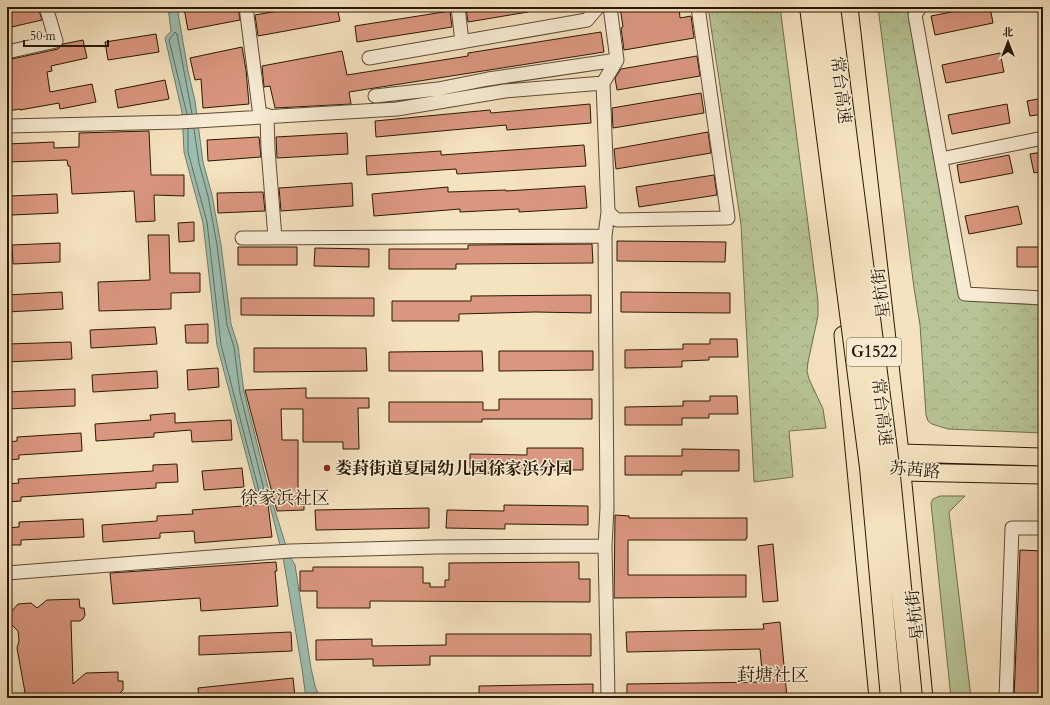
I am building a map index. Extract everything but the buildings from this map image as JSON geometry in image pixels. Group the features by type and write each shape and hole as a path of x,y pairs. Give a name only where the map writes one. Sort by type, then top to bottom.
{"highway":[{"name":"常台高速","path":"809,7 870,467 891,698"},
{"name":"常台高速","path":"830,7 889,466 912,698"}],"main road":[{"path":"809,7 856,461 878,698"},
{"name":"星杭街","path":"849,7 900,453 924,698"},
{"name":"苏茜路","path":"856,461 900,453 1043,457"},
{"name":"苏茜路","path":"856,461 902,472 1043,475"}],"street":[{"path":"7,52 56,41 46,7"},
{"path":"246,7 264,116 275,238"},
{"path":"458,7 462,42"},
{"path":"369,58 587,20 598,7"},
{"path":"608,698 605,546 607,508 605,236 608,212 602,82 617,60 610,7"},
{"path":"608,212 617,220 728,218 698,7"},
{"path":"920,7 914,15 965,294 1043,298"},
{"path":"375,96 438,89 488,79 617,60"},
{"path":"7,126 179,122 397,109 505,91 602,82"},
{"path":"941,159 1043,138"},
{"path":"242,238 605,236"},
{"path":"1006,698 1012,528 1043,528"},
{"path":"7,573 284,552 437,547 605,546"}],"green space":[{"path":"708,7 780,7 818,301 818,316 807,371 809,379 823,409 826,428 789,431 793,477 754,482 741,224"},
{"path":"878,7 907,7 960,299 1043,304 1043,433 948,429 932,424 928,421 926,415 920,325"},
{"path":"940,496 965,496 949,512 971,698 951,698 931,503 933,499"}],"water":[{"path":"168,7 177,7 188,71 195,101 203,162 212,195 221,245 231,324 238,346 244,392 270,495 289,555 295,565 311,668 315,686 320,698 306,698 283,557 268,498 257,496 217,345 203,223 184,152 182,112 165,38 171,31"}],"place":[{"name":"娄葑街道夏园幼儿园徐家浜分园","path":"327,468"}],"district":[{"name":"徐家浜社区","path":"285,498"},
{"name":"葑塘社区","path":"773,675"}]}
